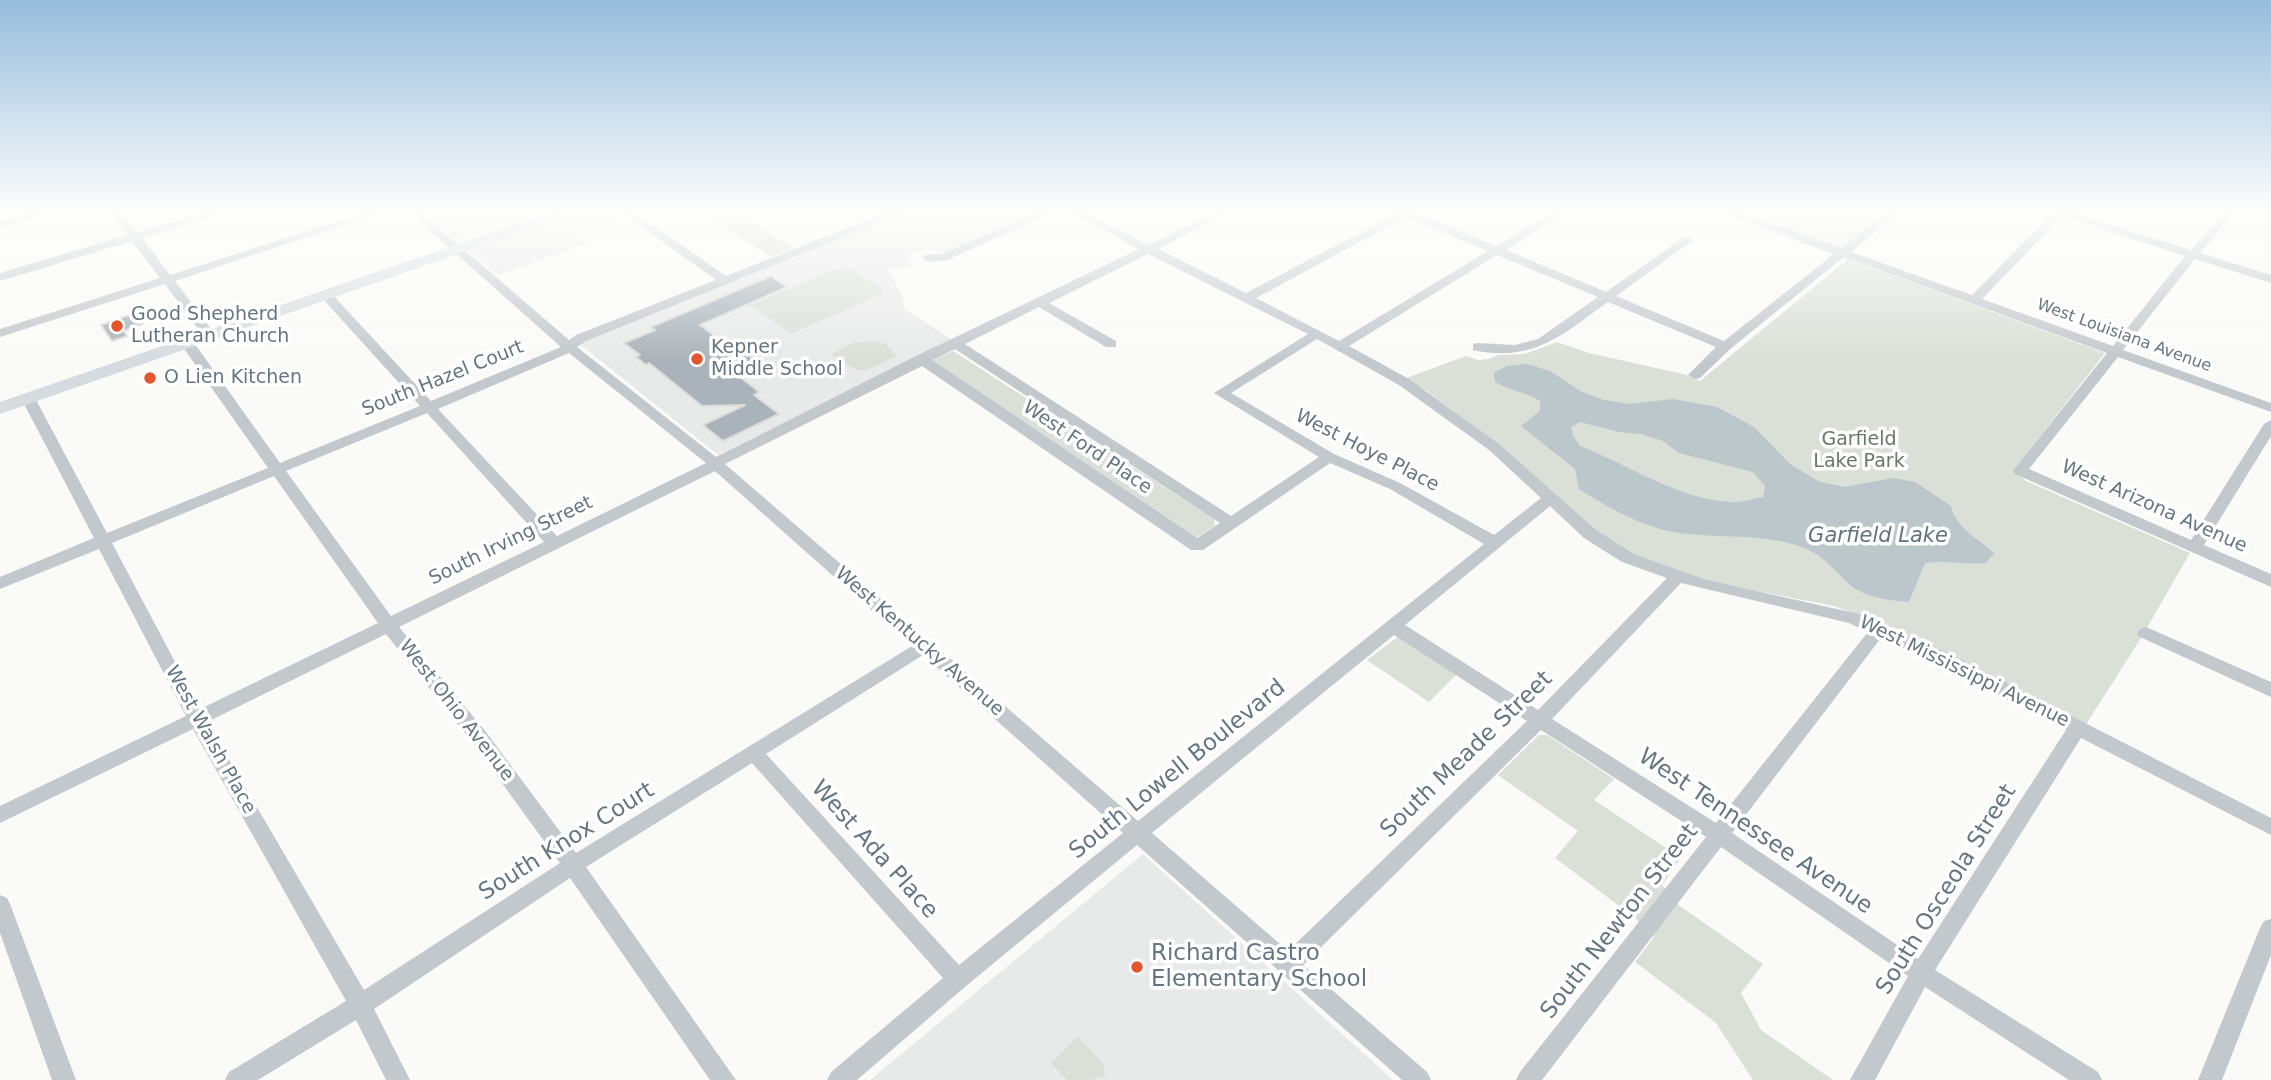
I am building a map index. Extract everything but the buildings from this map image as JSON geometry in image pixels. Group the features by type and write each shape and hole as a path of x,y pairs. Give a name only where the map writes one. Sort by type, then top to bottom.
{"main road":[{"path":"0,400 408,261"},
{"path":"0,408 327,295 414,261"}],"street":[{"path":"0,277 51,261"},
{"path":"154,261 205,329"},
{"path":"0,333 223,261"},
{"name":"West Kentucky Avenue","path":"472,261 569,347 715,464 1419,1080"},
{"path":"698,261 723,279"},
{"name":"South Hazel Court","path":"0,583 559,355 581,338 769,261"},
{"name":"South Irving Street","path":"0,815 1122,261"},
{"name":"West Mississippi Avenue","path":"1172,261 1317,334 1404,382 1465,424 1607,547 1677,577 1726,590 1822,609 1879,629 2078,727 2271,827"},
{"path":"1247,298 1313,261"},
{"path":"1340,346 1480,261"},
{"path":"1521,261 1725,346"},
{"path":"1478,346 1515,349 1543,342 1656,261"},
{"path":"1695,376 1725,346 1832,261"},
{"name":"West Louisiana Avenue","path":"1870,261 2271,408"},
{"path":"1974,299 2011,261"},
{"path":"2115,352 2187,261"},
{"path":"2216,261 2271,279"},
{"path":"327,295 554,543"},
{"path":"1039,302 1111,344"},
{"name":"West Hoye Place","path":"1317,334 1221,393 1329,457 1395,485 1495,543"},
{"name":"West Ohio Avenue","path":"187,343 388,625 479,737 573,865 724,1080"},
{"path":"955,343 1230,522 1329,457"},
{"name":"West Arizona Avenue","path":"2115,352 2020,471 2271,581"},
{"name":"West Ford Place","path":"921,359 1197,546 1230,522"},
{"name":"West Walsh Place","path":"28,398 196,718 360,1005 398,1080"},
{"path":"2194,548 2271,424"},
{"name":"South Lowell Boulevard","path":"839,1080 958,979 1549,499"},
{"name":"South Meade Street","path":"1288,965 1540,720 1677,577"},
{"name":"West Tennessee Avenue","path":"1393,626 1719,835 1922,973 2090,1080"},
{"name":"South Newton Street","path":"1528,1080 1879,629"},
{"path":"2146,633 2271,690"},
{"name":"South Knox Court","path":"237,1080 360,1005 573,865 925,646"},
{"name":"South Osceola Street","path":"1862,1080 1922,973 2078,727"},
{"name":"West Ada Place","path":"754,754 958,979"},
{"path":"0,904 64,1080"},
{"path":"2210,1080 2271,928"}],"shaded area":[{"path":"481,261 537,261 498,276"},
{"path":"783,261 910,261 913,265 889,270 903,297 904,309 953,340 718,455 581,345 582,342"},
{"name":"Richard Castro Elementary School","path":"1143,854 1393,1080 870,1080"}],"green space":[{"name":"Garfield Lake Park","path":"1845,261 1855,261 2105,353 2016,467 2017,473 2026,481 2190,553 2141,638 2085,726 1893,628 1834,606 1691,578 1629,553 1586,526 1484,434 1427,391 1404,379 1466,356 1478,360 1498,355 1525,354 1557,342 1589,353 1687,375 1700,381"},
{"path":"841,267 850,268 881,288 883,293 791,334 750,305"},
{"path":"876,341 886,344 896,356 862,370 831,354 855,342"},
{"path":"953,351 1214,519 1215,526 1194,539 930,361"},
{"path":"1399,636 1455,671 1456,675 1429,702 1367,660"},
{"path":"1539,735 1547,735 1614,779 1594,800 1681,858 1662,885 1677,904 1763,964 1741,993 1761,1030 1833,1080 1753,1080 1716,1023 1635,962 1654,937 1634,917 1555,858 1578,831 1498,775"},
{"path":"1078,1037 1104,1064 1105,1076 1090,1080 1067,1080 1051,1063"}],"water":[{"name":"Garfield Lake","path":"1527,364 1550,371 1582,392 1604,400 1629,404 1673,399 1717,407 1754,427 1790,464 1820,482 1845,487 1893,478 1915,482 1951,506 1963,527 1994,553 1986,563 1925,563 1909,602 1878,598 1862,592 1849,584 1818,555 1796,545 1758,538 1678,533 1649,526 1618,512 1579,489 1575,469 1521,426 1540,411 1540,401 1495,382 1494,373 1506,366","holes":["1580,422 1619,432 1641,434 1663,441 1679,453 1753,472 1765,486 1763,497 1730,502 1691,495 1580,446 1571,427"]}],"place":[{"name":"Good Shepherd Lutheran Church","path":"117,326"},
{"name":"Kepner Middle School","path":"697,359"},
{"name":"O Lien Kitchen","path":"150,378"},
{"name":"Richard Castro Elementary School","path":"1137,967"}]}
